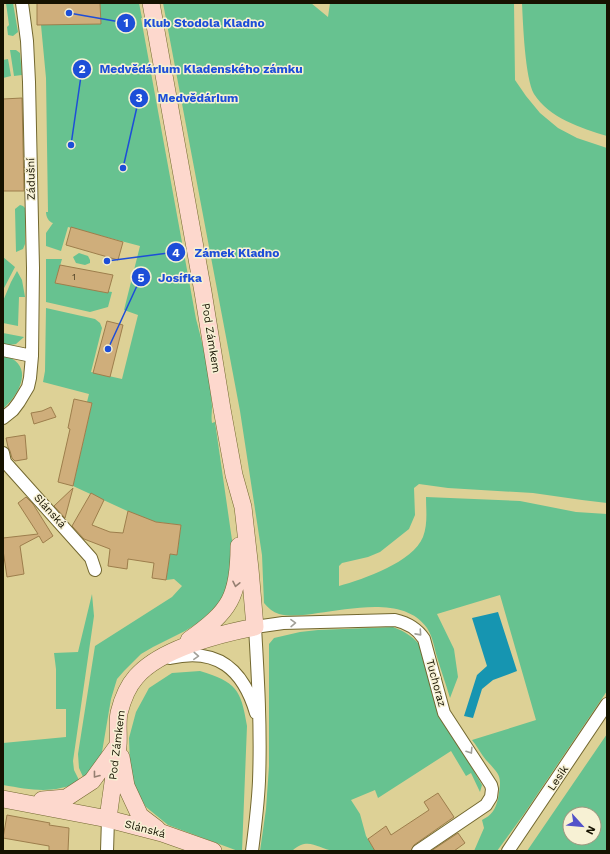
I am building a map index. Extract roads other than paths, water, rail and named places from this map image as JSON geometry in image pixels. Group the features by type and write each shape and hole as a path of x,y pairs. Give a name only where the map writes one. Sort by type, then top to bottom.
{"main road":[{"name":"Pod Zámkem","path":"108,819 118,744 119,714 125,695 135,678 146,667 174,651 222,634 255,627 243,508 234,475 151,3"},
{"path":"174,651 217,618 228,606 236,587 239,559 239,540 234,475"},
{"path":"26,802 66,798 92,781 118,744"},
{"path":"118,744 126,786 140,816 162,833"},
{"path":"3,799 26,802 108,819"},
{"name":"Slánská","path":"108,819 162,833 213,851"}],"street":[{"name":"Zádušní","path":"3,418 13,410 26,391 30,378 32,356 33,275 29,82 27,41 22,3"},
{"path":"3,350 32,356"},
{"name":"Slánská","path":"3,453 5,462 91,558 95,570"},
{"name":"Tuchoraz","path":"255,627 283,623 395,620 408,624 420,633 424,639 444,713 491,785 492,793 490,801 418,851"},
{"name":"Pod Zámkem","path":"252,851 259,783 260,726 255,627"},
{"name":"Pod Zámkem","path":"157,660 193,655 205,656 223,663 236,674 246,687 260,726"},
{"name":"Lesík","path":"508,851 607,704"},
{"name":"Slánská","path":"107,851 108,819"}],"water":[{"path":"498,612 517,671 493,680 482,689 473,718 464,716 477,675 487,666 472,618"}],"place":[{"name":"Klub Stodola Kladno","path":"69,13"},
{"name":"Medvědárium Kladenského zámku","path":"71,145"},
{"name":"Medvědárium","path":"123,168"},
{"name":"Zámek Kladno","path":"107,261"},
{"name":"Josífka","path":"108,349"}]}
